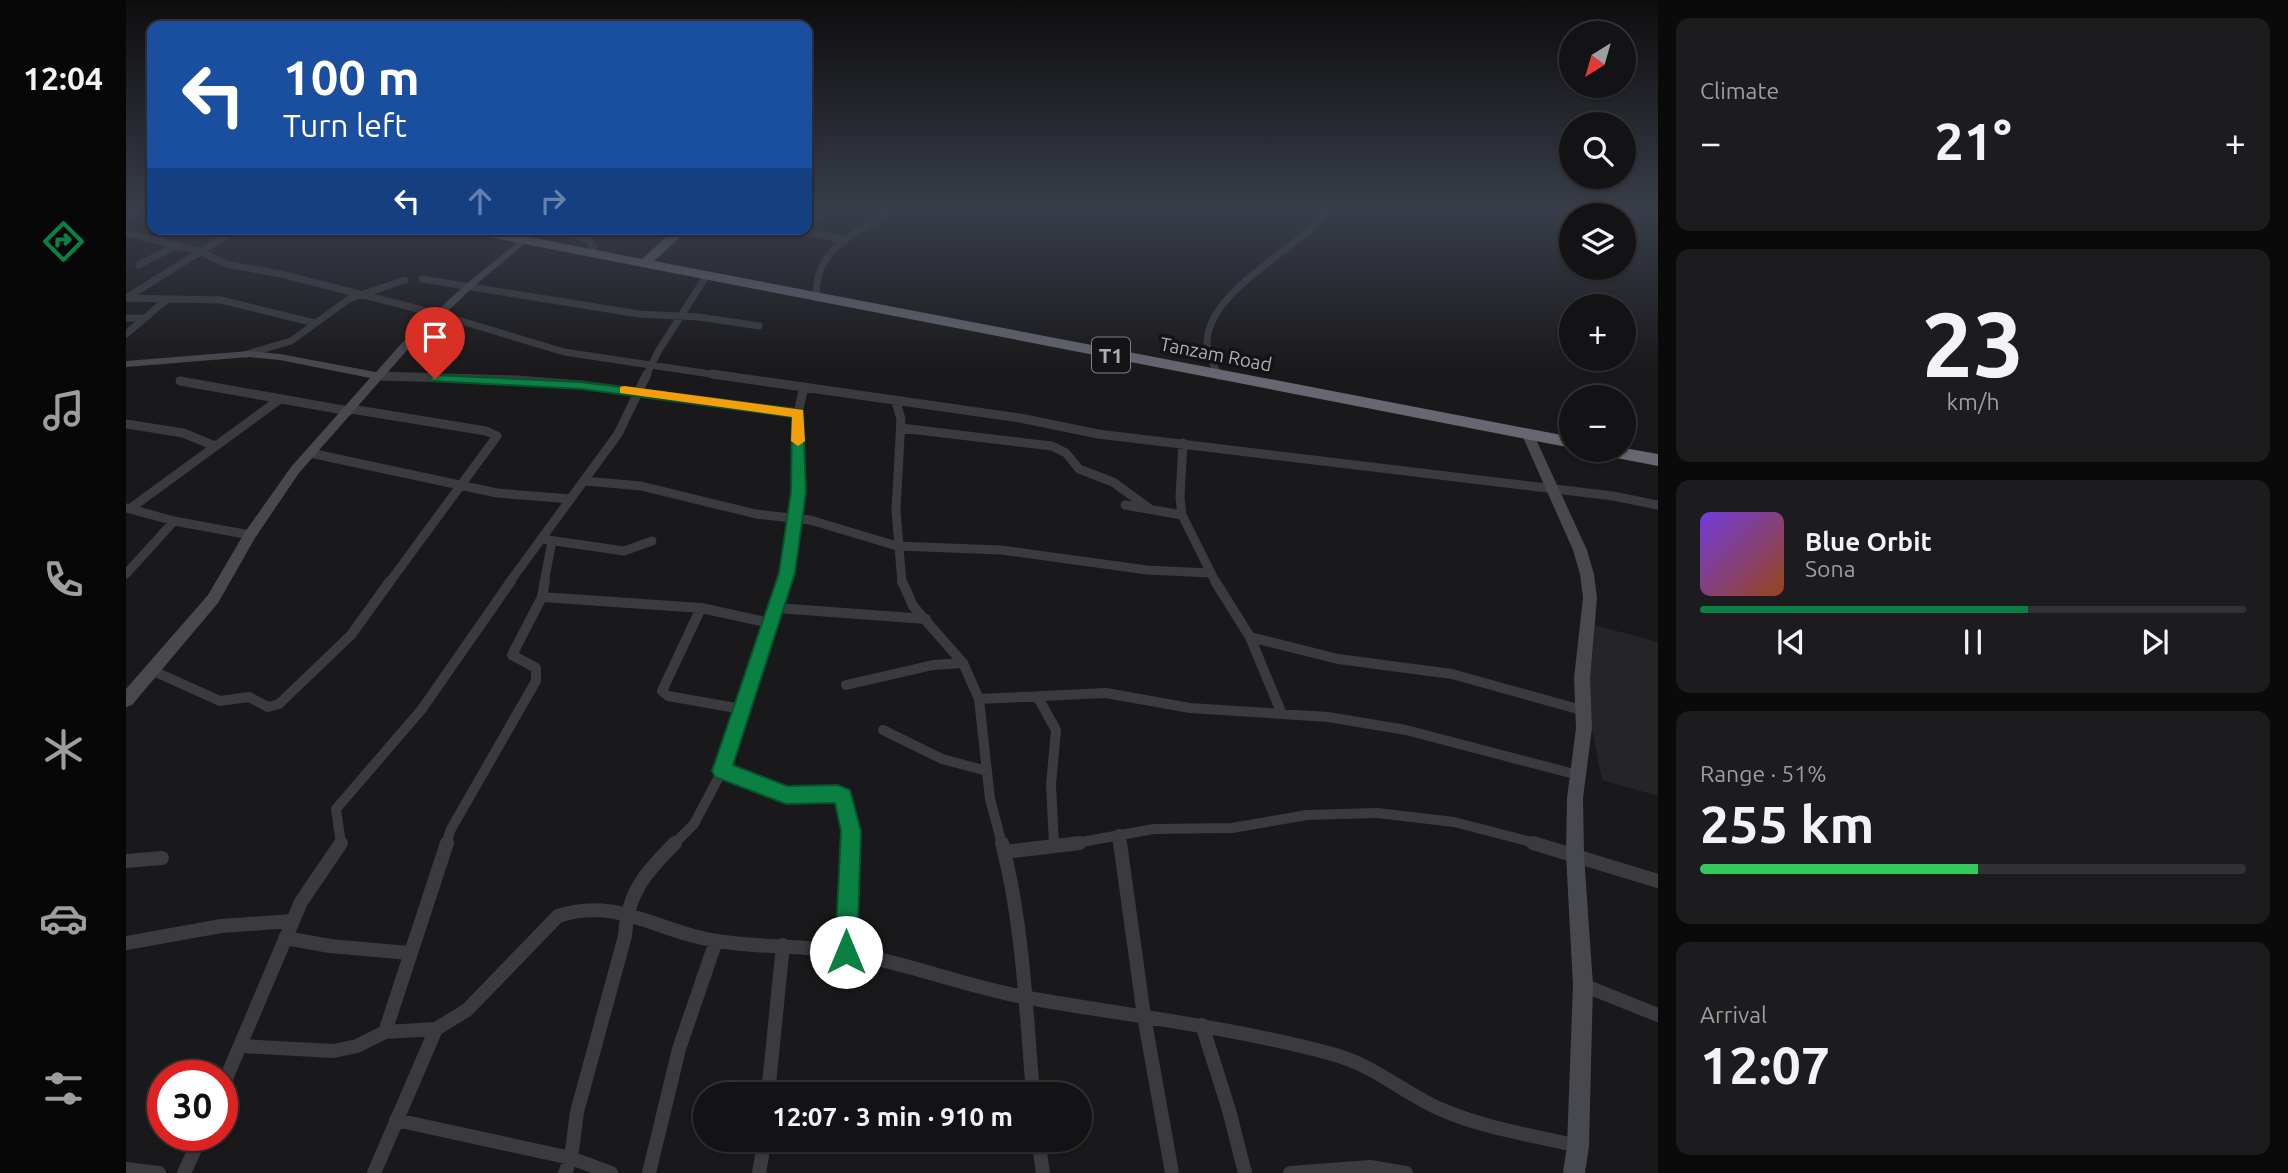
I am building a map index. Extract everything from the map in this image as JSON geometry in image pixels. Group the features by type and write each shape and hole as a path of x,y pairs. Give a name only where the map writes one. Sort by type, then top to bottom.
{"highway":[{"name":"Tanzam Road","path":"674,266 685,271 816,298 1559,441"},
{"path":"1636,456 1658,460"}],"street":[{"path":"126,298 176,266"},
{"path":"236,266 281,274 438,314 564,352 1020,418 1107,435 1629,498 1658,505"},
{"path":"126,700 212,599 276,494 310,453 378,376 438,314 493,266"},
{"path":"816,298 814,284 819,266"},
{"path":"1219,376 1207,343 1209,328 1265,266"},
{"path":"234,1060 292,921 310,887 341,844 336,809 422,709 547,540 571,499 618,434 652,364 707,275"},
{"path":"422,279 639,314 681,316 759,326"},
{"path":"247,355 286,343 342,302 405,280"},
{"path":"126,298 221,300 315,323"},
{"path":"126,334 166,299"},
{"path":"126,318 144,318"},
{"path":"126,364 247,355 281,357 323,368 378,376 517,380 638,391 798,413"},
{"path":"151,670 220,701 249,697 268,707 279,704 351,635 497,436 495,433 180,381"},
{"path":"568,1166 577,1112 625,936 626,912 643,876 694,824 722,771 777,608 787,573 799,492 798,413 804,387"},
{"path":"129,508 280,399"},
{"path":"896,402 901,428 896,510 897,546 905,595 963,663 979,699 994,819 1012,889 1026,998 1031,1082"},
{"path":"126,424 183,433 215,446"},
{"path":"901,428 1052,446 1066,453 1076,467 1113,482 1150,509"},
{"path":"1528,435 1573,532 1587,574 1590,598 1582,678 1585,711 1575,798 1575,855 1583,985 1578,1146 1574,1173"},
{"path":"1183,443 1180,497 1182,515 1210,573 1250,637 1281,712"},
{"path":"310,453 461,486 515,495 571,499"},
{"path":"585,481 640,486 756,514 795,517 897,546 1001,550 1155,571 1210,573"},
{"path":"1125,506 1182,515"},
{"path":"129,508 174,521 250,534"},
{"path":"126,575 174,521"},
{"path":"547,540 624,551 652,541"},
{"path":"385,1032 452,829 536,681 536,668 512,655 542,597 547,540"},
{"path":"542,597 701,608 770,623"},
{"path":"701,608 662,691 668,696 742,709"},
{"path":"777,608 926,619"},
{"path":"1250,637 1338,659 1452,674 1585,711"},
{"path":"846,685 933,665 963,663"},
{"path":"979,699 1122,694 1190,708 1281,712 1406,730 1578,775"},
{"path":"1037,696 1056,730 1051,785 1054,845"},
{"path":"883,730 942,759 987,771"},
{"path":"722,771 786,795 843,796 851,831 846,952"},
{"path":"1004,852 1154,829 1232,828 1307,815 1377,813 1454,822 1542,844 1658,881"},
{"path":"1119,834 1143,1016 1172,1173"},
{"path":"126,861 162,858"},
{"path":"241,1045 334,1051 357,1046 385,1032 436,1029 467,1010 558,916 565,912 593,910 626,912 673,932 716,942 783,945 846,952 1026,998 1202,1025 1333,1054 1372,1068 1438,1108 1467,1119 1578,1146"},
{"path":"126,943 221,926 292,921"},
{"path":"285,938 330,946 409,953"},
{"path":"649,1173 679,1049 716,942"},
{"path":"769,1082 783,945"},
{"path":"1583,985 1658,1015"},
{"path":"1202,1025 1229,1110 1245,1173"},
{"path":"373,1173 436,1029"},
{"path":"396,1120 568,1166 611,1173"},
{"path":"184,1173 194,1151"},
{"path":"759,1173 763,1152"},
{"path":"1040,1152 1043,1173"},
{"path":"1290,1173 1370,1167 1406,1173"},
{"path":"126,1169 159,1173"}],"shaded area":[{"path":"1587,623 1658,642 1658,796 1602,780 1579,662"}],"slow traffic":[{"path":"624,390 798,413 798,441"}],"route":[{"path":"435,379 503,380 638,391 798,413 799,492 787,573 777,608 762,642 732,746 722,771 786,795 843,796 851,831 846,952"}]}
